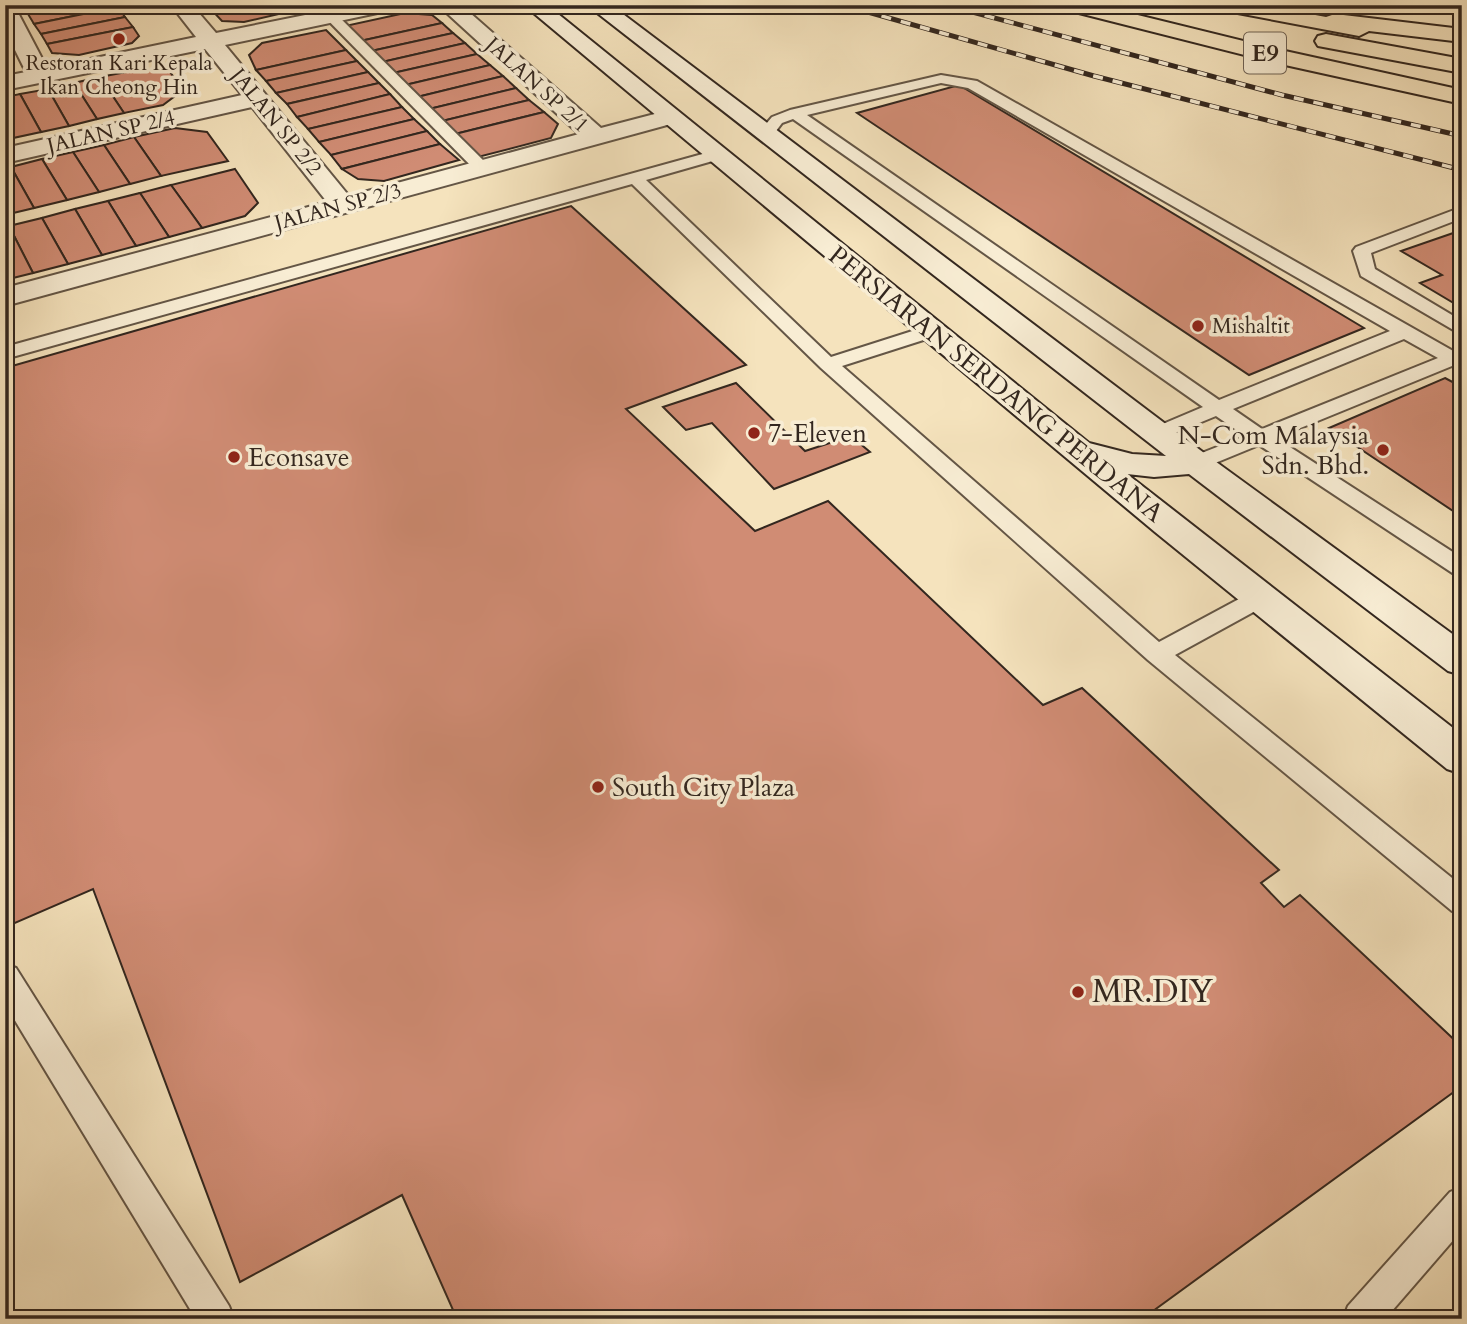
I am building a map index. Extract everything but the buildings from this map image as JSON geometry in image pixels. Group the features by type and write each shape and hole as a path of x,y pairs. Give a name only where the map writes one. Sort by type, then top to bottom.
{"highway":[{"name":"E9","path":"1070,5 1276,56 1462,97"},
{"path":"1143,5 1462,66"},
{"name":"E9","path":"1227,5 1462,49"},
{"path":"1312,21 1364,22 1462,36"}],"main road":[{"name":"JALAN SP 2/2","path":"181,5 344,205"},
{"path":"5,83 210,41 324,11 387,5"},
{"name":"JALAN SP 2/1","path":"448,5 596,137"},
{"name":"PERSIARAN SERDANG PERDANA","path":"534,5 716,155 945,319 1075,448 1462,758"},
{"name":"PERSIARAN SERDANG PERDANA","path":"597,5 1196,463 1462,661"},
{"path":"5,9 40,76"},
{"name":"JALAN SP 2/4","path":"5,156 257,99"},
{"name":"JALAN SP 2/3","path":"5,297 670,117"},
{"path":"716,155 732,150 748,140 752,135 751,122"},
{"path":"945,319 957,298 949,273"},
{"path":"1158,433 1133,452 1137,468 1167,524"},
{"path":"1075,448 1137,468 1156,469 1196,463"}],"lane":[{"path":"324,11 482,168"},
{"path":"777,142 768,131 771,124 795,113 941,79 972,84 1457,362"},
{"path":"795,113 1217,408 1462,569"},
{"path":"5,353 716,155"},
{"path":"634,177 828,364 1157,654 1462,904"},
{"path":"1462,212 1362,251 1367,272 1462,329"},
{"path":"828,364 945,319"},
{"path":"1158,433 1403,332"},
{"path":"1196,463 1259,436 1457,362"},
{"path":"1157,654 1261,598"},
{"path":"5,977 216,1319"},
{"path":"1361,1319 1462,1204"}],"railway":[{"path":"843,5 1094,76 1462,170"},
{"path":"946,5 1282,95 1462,136"}],"place":[{"name":"Restoran Kari Kepala Ikan Cheong Hin","path":"119,39"},
{"name":"Mishaltit","path":"1198,326"},
{"name":"7-Eleven","path":"754,433"},
{"name":"N-Com Malaysia Sdn. Bhd.","path":"1383,450"},
{"name":"Econsave","path":"234,457"},
{"name":"South City Plaza","path":"598,787"},
{"name":"MR.DIY","path":"1078,992"}]}
